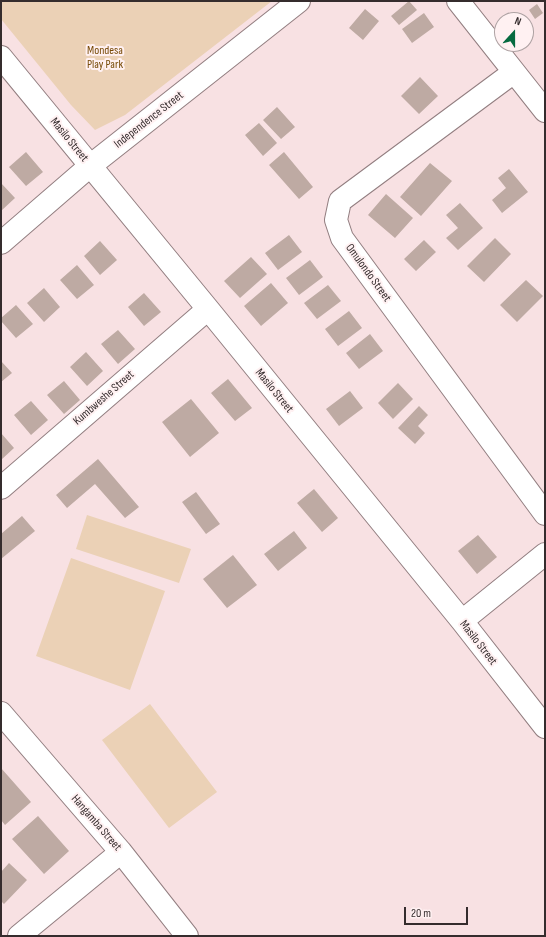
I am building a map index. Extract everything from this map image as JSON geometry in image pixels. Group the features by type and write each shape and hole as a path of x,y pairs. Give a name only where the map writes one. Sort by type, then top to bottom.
{"street":[{"name":"Independence Street","path":"1,243 90,166 299,1"},
{"path":"458,1 545,111"},
{"name":"Masilo Street","path":"1,57 462,621 545,727"},
{"name":"Omulondo Street","path":"514,72 340,201 336,220 342,238 545,514"},
{"name":"Kumbweshe Street","path":"1,488 208,309"},
{"path":"462,621 545,554"},
{"name":"Hangamba Street","path":"1,713 121,852 187,936"},
{"path":"19,936 121,852"}],"green space":[{"name":"Mondesa Play Park","path":"1,1 272,1 125,115 95,130 71,105 1,19"},
{"path":"87,515 191,549 179,583 76,549"},
{"path":"71,558 165,591 130,690 36,656"},
{"path":"150,704 217,792 169,828 102,740"}],"building":[{"path":"409,1 417,10 399,25 391,16"},
{"path":"537,4 543,13 535,19 534,12 530,12 529,10"},
{"path":"365,9 379,21 363,40 349,28"},
{"path":"424,13 434,27 412,43 402,29"},
{"path":"420,77 438,96 419,114 401,96"},
{"path":"277,107 295,127 281,139 263,120"},
{"path":"259,123 277,143 263,156 245,135"},
{"path":"26,152 43,172 26,186 9,167"},
{"path":"284,152 313,187 299,199 269,165"},
{"path":"430,163 452,181 421,216 400,197"},
{"path":"509,169 528,192 502,213 492,200 506,188 498,178"},
{"path":"1,183 15,198 1,211"},
{"path":"386,194 413,218 395,238 368,215"},
{"path":"460,203 483,228 458,250 446,238 458,228 446,215"},
{"path":"289,235 302,252 278,270 265,253"},
{"path":"495,238 511,254 484,282 467,266"},
{"path":"424,240 436,252 416,271 404,259"},
{"path":"100,241 117,260 100,275 84,256"},
{"path":"251,257 267,274 240,298 224,281"},
{"path":"310,260 323,277 299,295 286,278"},
{"path":"77,265 94,285 77,299 60,280"},
{"path":"526,280 543,296 517,322 500,305"},
{"path":"271,283 288,303 261,326 244,306"},
{"path":"328,285 341,301 317,319 304,303"},
{"path":"44,288 60,307 44,322 27,303"},
{"path":"144,293 161,312 144,326 128,307"},
{"path":"16,305 33,324 16,338 1,321 1,318"},
{"path":"349,311 362,328 338,346 325,329"},
{"path":"118,330 135,349 118,364 101,344"},
{"path":"370,334 383,351 359,369 346,353"},
{"path":"86,352 103,371 87,386 70,367"},
{"path":"1,361 12,373 1,382"},
{"path":"228,379 252,408 235,421 211,393"},
{"path":"64,381 80,400 64,414 47,395"},
{"path":"398,383 413,399 393,419 378,403"},
{"path":"350,391 363,408 339,426 326,409"},
{"path":"191,399 219,433 190,457 162,422"},
{"path":"31,401 48,420 31,435 14,415"},
{"path":"419,406 428,415 418,426 425,433 415,444 398,428"},
{"path":"1,433 14,448 1,460"},
{"path":"98,459 139,507 125,518 95,484 67,508 56,495"},
{"path":"314,489 338,518 322,532 297,503"},
{"path":"196,492 220,524 206,534 182,502"},
{"path":"22,516 35,531 1,559 1,534"},
{"path":"294,531 307,548 278,571 264,554"},
{"path":"478,535 497,557 477,574 458,551"},
{"path":"233,555 257,585 227,608 203,579"},
{"path":"1,768 31,802 5,825 1,820"},
{"path":"38,816 69,851 44,874 12,839"},
{"path":"9,863 27,880 4,904 1,901 1,872"}]}
